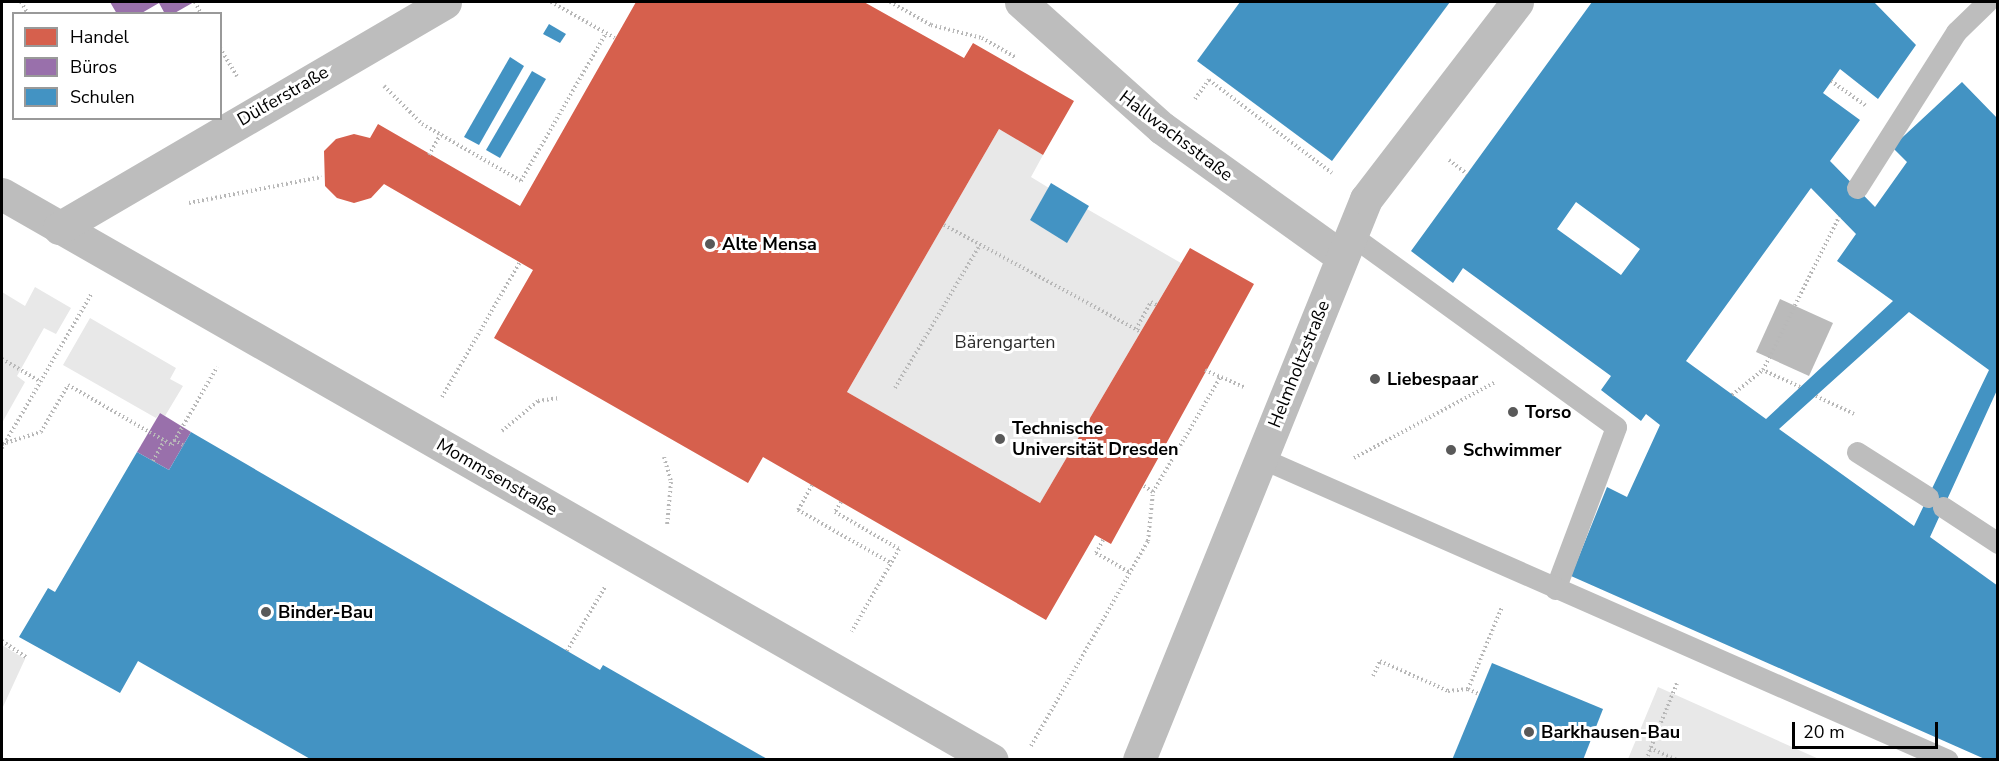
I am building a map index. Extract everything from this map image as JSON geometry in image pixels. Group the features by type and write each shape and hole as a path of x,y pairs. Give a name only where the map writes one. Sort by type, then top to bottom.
{"street":[{"name":"Dülferstraße","path":"59,228 445,2"},
{"name":"Hallwachsstraße","path":"1021,2 1162,128 1347,246"},
{"name":"Helmholtzstraße","path":"1140,759 1366,199 1517,2"},
{"name":"Mommsenstraße","path":"2,194 992,759"}],"lane":[{"path":"1857,188 1956,32 1987,2"},
{"path":"1347,246 1513,354 1616,427 1554,589"},
{"path":"1857,452 1998,543"},
{"path":"1261,458 1554,589 1948,759"}],"path":[{"path":"551,2 615,38"},
{"path":"890,2 932,26 982,38 1016,57"},
{"path":"395,97 440,135 521,181 606,33"},
{"path":"1209,80 1366,199"},
{"path":"429,155 440,135"},
{"path":"305,182 321,177"},
{"path":"1732,395 1763,370 1839,217"},
{"path":"944,225 1141,333"},
{"path":"895,388 980,245"},
{"path":"2,446 112,257"},
{"path":"421,434 520,262"},
{"path":"1136,329 1151,302 1157,305"},
{"path":"2,446 41,432 68,385 172,445 238,330"},
{"path":"1350,460 1493,385 1513,354"},
{"path":"2,359 41,382"},
{"path":"1763,370 1800,387"},
{"path":"1030,749 1148,541 1153,492 1221,376"},
{"path":"1816,396 1848,412"},
{"path":"524,413 538,401 559,398"},
{"path":"174,440 183,445"},
{"path":"153,461 165,441"},
{"path":"663,457 670,495"},
{"path":"812,485 798,510 891,563"},
{"path":"1144,486 1153,492"},
{"path":"831,668 899,549 835,512 841,502"},
{"path":"1103,540 1096,553 1130,573"},
{"path":"1468,689 1503,607"},
{"path":"567,651 581,628"},
{"path":"2,641 26,657"},
{"path":"1373,676 1380,662 1448,691 1468,689 1479,694"},
{"path":"1646,759 1677,682"},
{"path":"1650,748 1677,759"}],"green space":[{"name":"Bärengarten","path":"999,129 1043,155 1031,177 1049,188 1030,220 1067,242 1087,209 1181,263 1040,503 847,392"},
{"path":"35,287 71,308 56,334 44,328 17,376 25,382 2,423 2,292 25,306"},
{"path":"90,318 176,368 170,379 183,386 165,416 160,413 156,418 63,365"},
{"path":"2,645 25,659 2,709"},
{"path":"1658,687 1819,759 1628,759"}],"shaded area":[{"path":"1780,299 1833,323 1809,376 1756,352"}],"building: Handel":[{"name":"Alte Mensa","path":"636,2 864,2 964,58 973,43 1074,101 1043,155 999,129 847,392 1040,503 1190,248 1254,284 1111,544 1095,535 1046,620 763,457 748,483 494,338 533,270 384,184 371,198 354,203 337,198 325,186 324,151 336,139 354,134 370,138 378,124 520,206"}],"building: Büros":[{"path":"110,2 194,2 176,12 164,12 159,3 143,12 116,12"},
{"path":"160,413 191,432 169,470 137,452"}],"building: Schulen":[{"path":"1240,2 1450,2 1332,161 1197,61"},
{"path":"1592,2 1874,2 1916,45 1878,99 1840,69 1823,93 1860,120 1830,161 1875,207 1907,162 1892,147 1962,82 1998,119 1998,388 1930,537 1998,586 1998,760 1987,760 1571,576 1607,487 1627,497 1660,425 1646,414 1641,421 1601,390 1611,376 1463,268 1453,283 1411,251","holes":["1811,188 1856,234 1837,261 1893,301 1766,419 1686,361","1576,202 1640,249 1621,275 1557,229","1909,312 1989,370 1914,526 1779,429"]},
{"path":"549,24 566,34 560,43 543,34"},
{"path":"510,57 524,66 479,145 464,137"},
{"path":"532,71 546,79 500,158 486,150"},
{"path":"1051,183 1089,206 1067,243 1030,220"},
{"name":"Binder-Bau","path":"191,432 600,670 603,665 769,760 312,760 138,661 120,693 19,637 48,588 55,592 137,452 169,470"},
{"name":"Barkhausen-Bau","path":"1492,663 1603,709 1583,760 1452,760"}],"place":[{"name":"Alte Mensa","path":"710,244"},
{"name":"Liebespaar","path":"1375,379"},
{"name":"Torso","path":"1513,412"},
{"name":"Technische Universität Dresden","path":"1000,439"},
{"name":"Schwimmer","path":"1451,450"},
{"name":"Binder-Bau","path":"266,612"},
{"name":"Barkhausen-Bau","path":"1529,732"}]}
